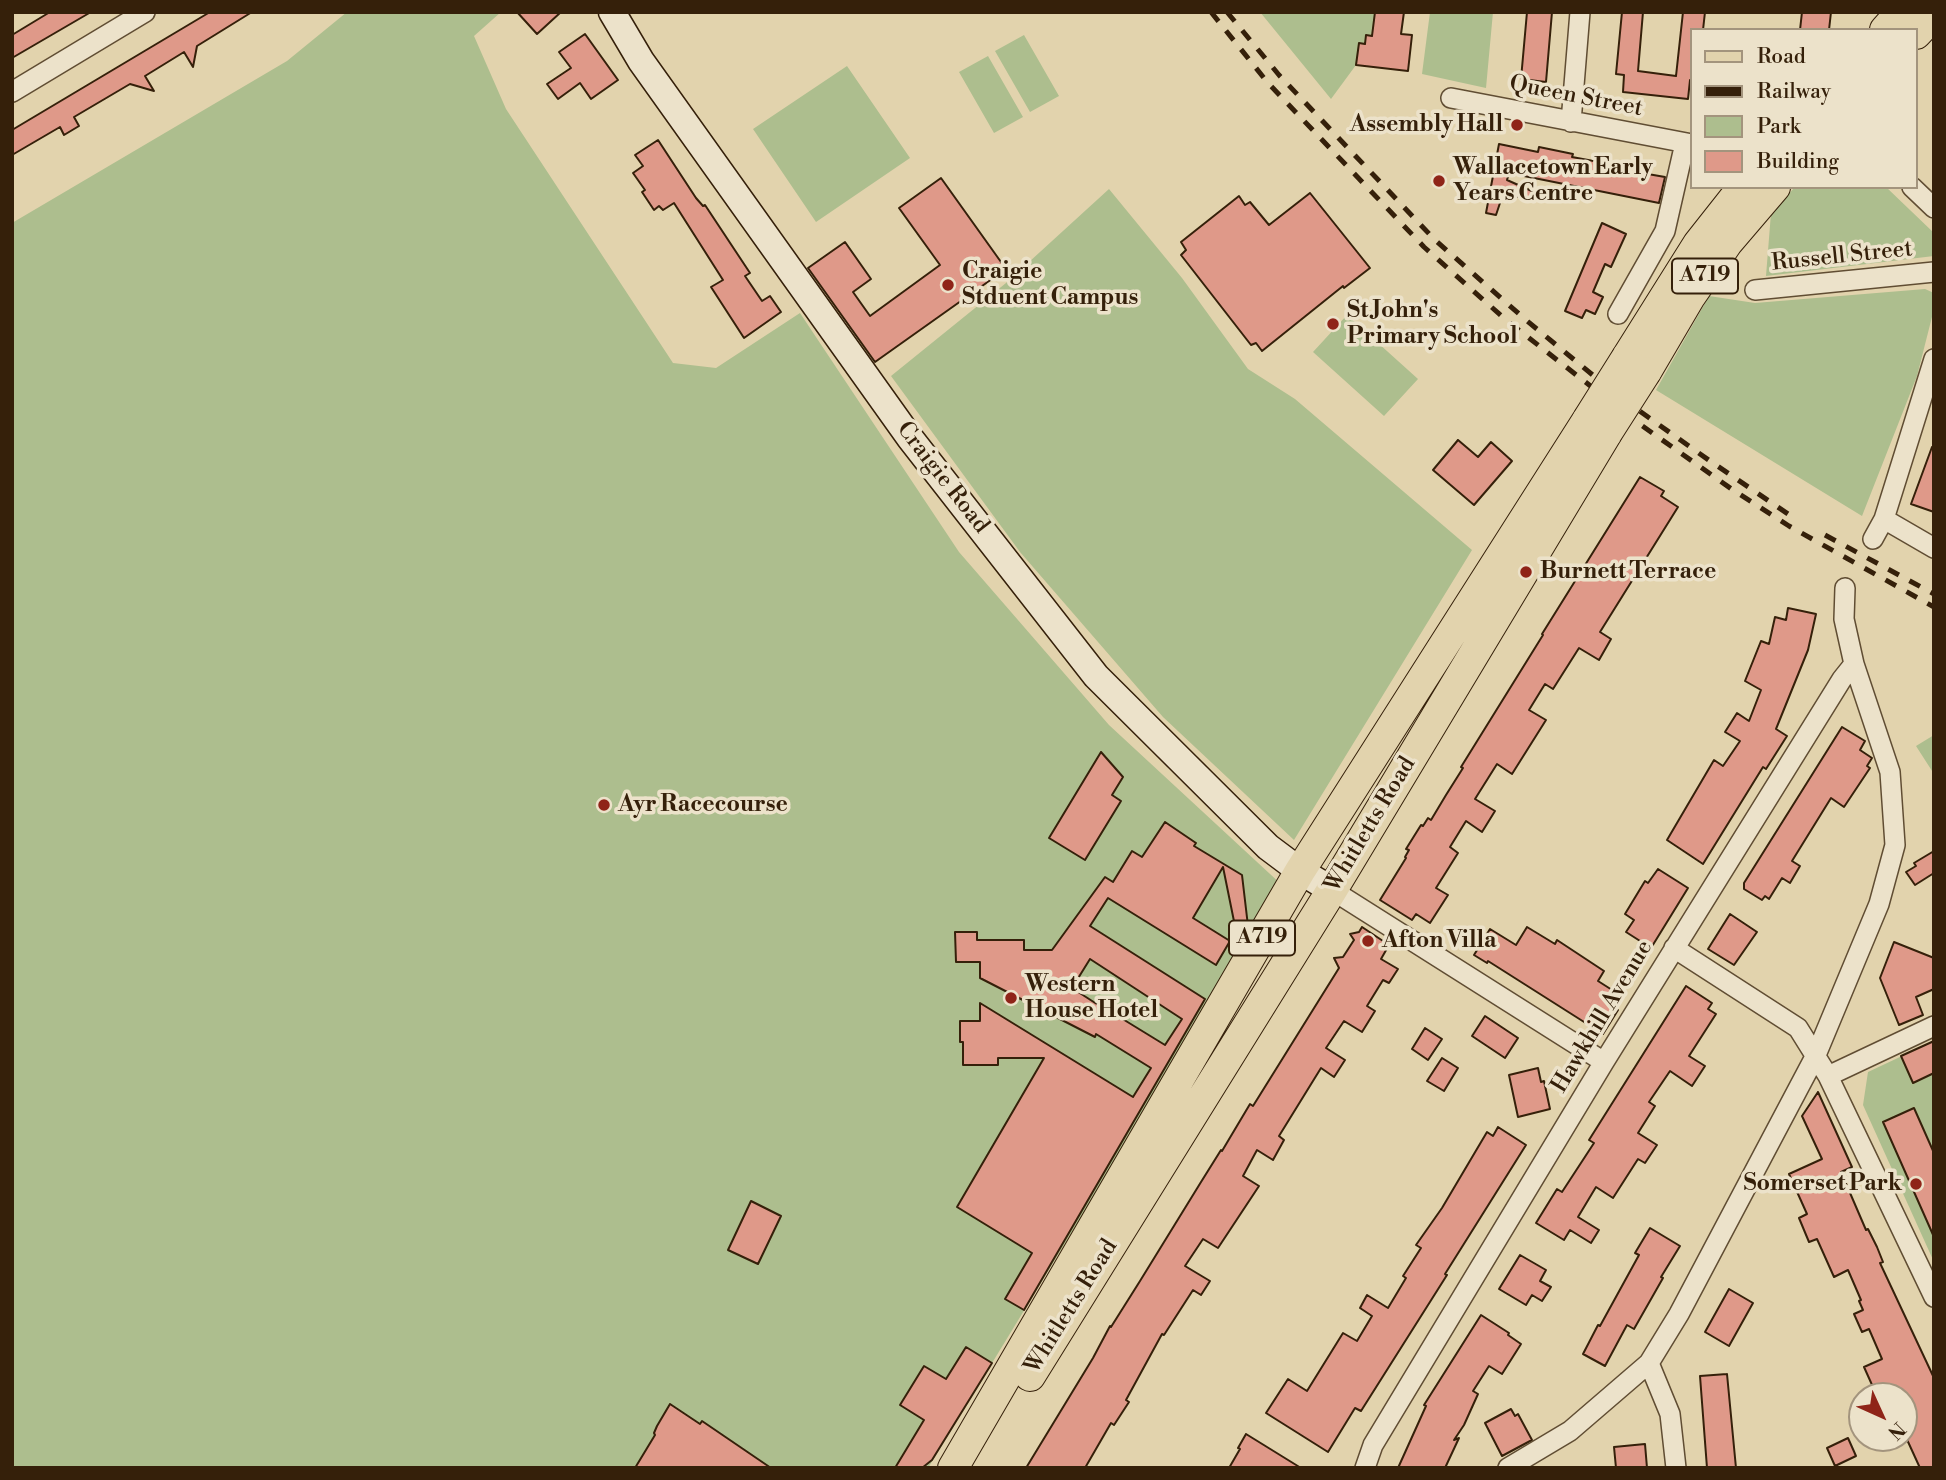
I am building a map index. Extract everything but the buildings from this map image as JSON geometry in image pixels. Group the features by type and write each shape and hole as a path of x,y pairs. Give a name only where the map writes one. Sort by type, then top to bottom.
{"main road":[{"name":"Craigie Road","path":"612,12 641,61 910,438 1096,676 1268,847 1300,872 1332,890"},
{"path":"1887,28 1901,12"},
{"path":"1918,32 1934,15"},
{"name":"Whitletts Road","path":"953,1468 1300,872 1597,426 1636,364 1698,244 1741,189"},
{"name":"Whitletts Road","path":"1636,364 1690,297 1728,242 1773,189"},
{"name":"Whitletts Road","path":"973,1468 1332,890 1597,426"}],"street":[{"path":"12,92 145,12"},
{"path":"1571,122 1580,12"},
{"name":"Queen Street","path":"1451,97 1689,144"},
{"path":"1618,314 1665,231 1689,144"},
{"path":"1914,189 1934,208"},
{"name":"Russell Street","path":"1755,290 1934,272"},
{"path":"1873,539 1884,519 1934,359"},
{"path":"1884,519 1934,548"},
{"path":"1508,1468 1570,1431 1649,1363 1679,1314 1816,1055 1880,904 1895,845 1890,772 1854,664 1844,619 1845,588"},
{"name":"Hawkhill Avenue","path":"1365,1468 1373,1446 1604,1062 1842,679 1854,664"},
{"path":"1332,890 1604,1062"},
{"path":"1674,948 1798,1028 1828,1076 1934,1297"},
{"path":"1828,1076 1934,1026"},
{"path":"1649,1363 1670,1413 1675,1468"}],"green space":[{"name":"Ayr Racecourse","path":"347,12 501,12 474,36 506,109 673,363 716,368 800,313 959,552 1109,725 1283,886 928,1468 12,1468 12,223 287,61"},
{"path":"1260,12 1375,12 1372,36 1366,35 1365,44 1359,44 1356,65 1331,99"},
{"path":"1430,12 1493,12 1486,88 1422,74"},
{"path":"1024,35 1059,96 1030,112 995,51"},
{"path":"988,56 1023,117 994,133 959,72"},
{"path":"847,66 910,158 816,222 753,129"},
{"path":"1109,189 1182,278 1248,369 1295,399 1472,550 1294,840 1163,717 1020,552 891,376 1006,283"},
{"path":"1793,189 1888,189 1934,233 1934,256 1766,276 1771,213"},
{"path":"1925,289 1934,293 1934,309 1917,376 1862,516 1656,390 1709,296 1755,303"},
{"path":"1347,315 1418,379 1384,416 1313,352"},
{"path":"1934,735 1934,774 1916,746"},
{"name":"Somerset Park","path":"1934,1041 1934,1262 1863,1105 1868,1072"}],"railway":[{"path":"1211,12 1268,83 1424,247 1506,320 1634,420 1733,490 1789,526 1934,607"},
{"path":"1227,12 1279,75 1435,240 1617,395 1794,518"},
{"path":"1825,535 1934,594"}],"place":[{"name":"Assembly Hall","path":"1517,125"},
{"name":"Wallacetown Early Years Centre","path":"1439,181"},
{"name":"Craigie Stduent Campus","path":"948,285"},
{"name":"St John's Primary School","path":"1333,324"},
{"name":"Burnett Terrace","path":"1526,572"},
{"name":"Ayr Racecourse","path":"604,805"},
{"name":"Afton Villa","path":"1368,941"},
{"name":"Western House Hotel","path":"1011,998"},
{"name":"Somerset Park","path":"1916,1184"}]}
